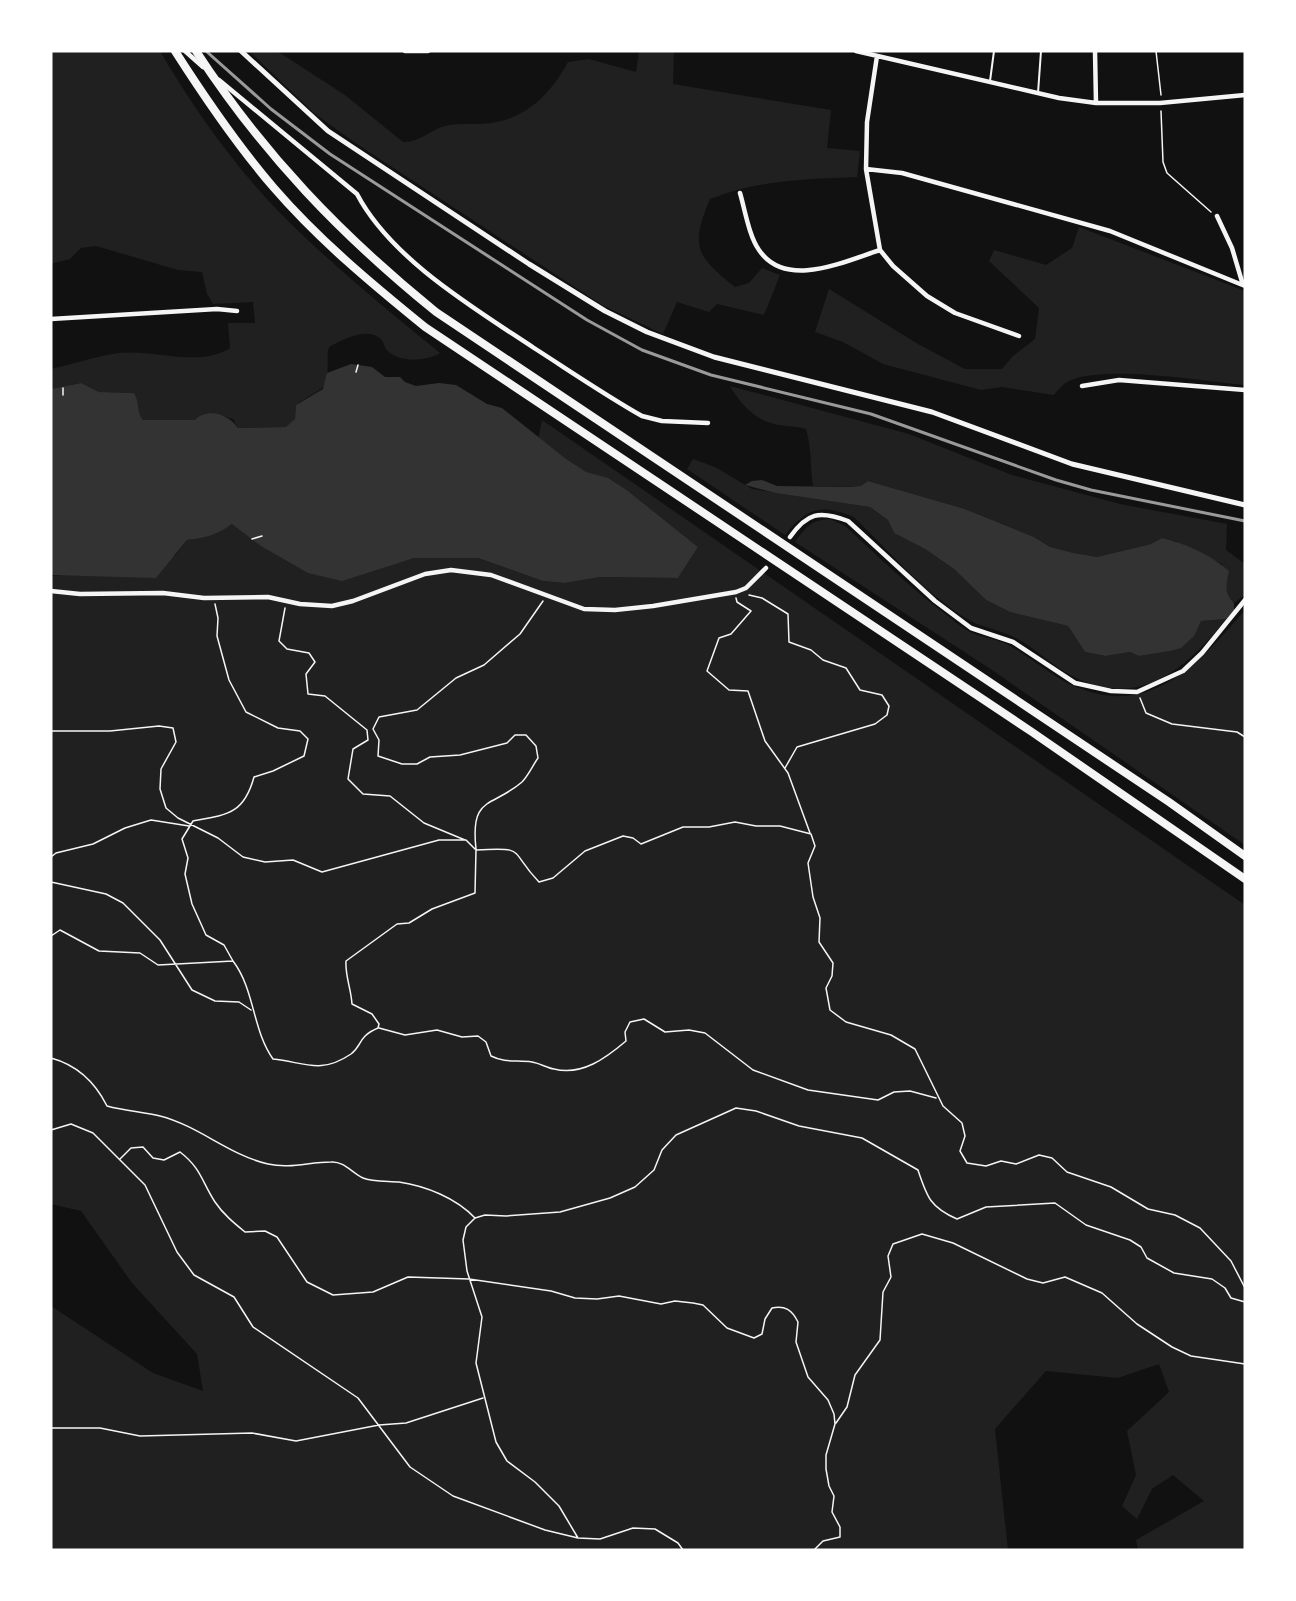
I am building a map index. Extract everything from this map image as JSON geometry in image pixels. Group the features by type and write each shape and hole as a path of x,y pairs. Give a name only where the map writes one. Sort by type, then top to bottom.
{"highway":[{"path":"175,51 194,82 274,188 367,280 425,327 1061,752 1245,879"},
{"path":"196,51 248,124 289,176 334,224 379,266 436,312 1130,775 1245,856"}],"street":[{"path":"185,51 357,194 370,218 389,239 444,285 496,322 642,416 662,421 708,423"},
{"path":"241,51 328,131 538,270 605,311 646,332 714,357 932,412 1072,464 1245,505"},
{"path":"405,51 428,51"},
{"path":"856,51 877,56 885,54 990,82 1096,103 1160,103 1245,95"},
{"path":"1095,51 1096,103"},
{"path":"877,56 867,122 866,169 880,250 892,266 927,296 955,314 1019,336"},
{"path":"866,169 913,175 1110,231 1244,286"},
{"path":"740,193 758,249 773,265 810,271 880,250"},
{"path":"1216,216 1232,248 1244,286"},
{"path":"51,319 217,309 237,311"},
{"path":"1082,386 1119,380 1245,390"},
{"path":"790,537 802,521 816,514 832,515 848,521 935,601 971,628 1013,642 1075,683 1112,691 1137,692 1183,671 1202,653 1245,600"},
{"path":"51,591 80,594 163,593 213,598 268,597 332,606 353,601 425,574 451,570 491,575 584,609 615,610 736,592 746,588 766,568"}],"lane":[{"path":"990,82 994,51"},
{"path":"1038,93 1041,51"}],"path":[{"path":"1156,51 1163,162 1167,173 1216,216"},
{"path":"356,372 358,365"},
{"path":"63,388 63,395"},
{"path":"252,539 262,536"},
{"path":"785,768 797,747 875,724 887,715 889,706 882,695 860,690 846,668 823,660 812,650 789,642 788,614 762,597 736,592 737,602 750,611 730,634 719,638 707,671 729,690 748,691 765,741 785,768 811,834 815,846 808,863 813,897 820,918 819,942 833,963 832,976 826,988 830,1010 846,1022 891,1035 915,1049 943,1106 962,1122 965,1136 960,1151 967,1163 986,1166 1001,1161 1016,1164 1039,1155 1052,1158 1067,1172 1111,1187 1148,1209 1175,1215 1200,1228 1231,1261 1245,1288"},
{"path":"378,1028 380,1023 372,1014 352,1004 351,986 345,976 346,961 397,924 410,922 432,909 475,893 475,835 480,812 486,802 522,782 538,758 536,746 526,735 515,735 507,743 460,755 430,757 417,764 402,764 378,756 379,740 373,729 379,717 417,711 456,678 484,665 519,634 546,597"},
{"path":"213,598 218,618 217,636 229,681 246,712 278,728 300,731 308,739 304,756 273,771 254,777 249,795 238,808 193,822 182,839 188,858 185,874 192,904 206,935 224,945 241,972 264,1046 273,1059 318,1068 352,1053 365,1034 378,1028 405,1035 437,1030 462,1036 478,1036 486,1042 491,1056 504,1062 533,1062 556,1070 582,1070 612,1054 626,1041 625,1032 630,1022 644,1019 665,1032 689,1030 705,1033 753,1070 808,1090 878,1100 894,1092 910,1091 938,1098"},
{"path":"287,601 279,641 287,649 309,653 315,662 306,674 308,694 325,696 367,730 368,740 353,749 348,779 363,795 390,796 424,823 466,840 476,850 510,848 519,854 526,869 539,882 553,878 585,851 623,837 633,838 641,844 683,827 709,827 735,822 756,826 780,826 811,834"},
{"path":"1137,692 1146,713 1172,724 1237,732 1245,737"},
{"path":"51,731 110,731 159,726 173,728 176,742 161,769 160,789 166,808 190,825 218,838 243,857 265,862 293,860 322,872 439,840 466,840"},
{"path":"51,857 56,853 93,844 125,828 151,820 190,825"},
{"path":"51,882 106,894 123,903 160,940 192,990 215,1001 239,1002 252,1010"},
{"path":"51,936 60,930 99,951 140,953 158,965 233,962"},
{"path":"51,1058 80,1071 93,1084 107,1106 131,1113 160,1116 216,1139 239,1155 268,1164 293,1167 333,1161 351,1168 363,1178 418,1185 462,1204 475,1218"},
{"path":"578,1538 559,1506 535,1482 507,1461 496,1442 477,1363 482,1317 469,1279 463,1240 466,1227 475,1218 485,1215 506,1216 560,1212 610,1198 635,1187 654,1170 662,1149 676,1135 736,1108 756,1111 799,1126 862,1138 918,1170 927,1198 941,1212 957,1219 986,1207 1055,1203 1086,1225 1130,1240 1141,1248 1147,1258 1174,1273 1212,1279 1225,1288 1231,1298 1245,1302"},
{"path":"51,1130 71,1124 93,1133 145,1185 177,1252 194,1275 234,1297 253,1327 350,1391 410,1467 453,1496 515,1520 578,1538 600,1539 633,1528 655,1530 678,1543 683,1550"},
{"path":"120,1159 137,1147 143,1147 153,1158 164,1160 180,1152 197,1167 215,1202 229,1219 245,1232 266,1231 276,1237 307,1282 333,1295 373,1292 408,1277 469,1279 551,1290 575,1298 597,1299 620,1296 651,1303 675,1301 703,1305 727,1328 754,1338 762,1334 765,1319 772,1308 784,1307 794,1314 798,1322 796,1342 808,1377 828,1400 834,1414 835,1424"},
{"path":"814,1550 823,1541 840,1537 840,1527 832,1512 834,1496 829,1486 826,1455 835,1424 847,1407 855,1375 880,1340 883,1292 891,1277 888,1256 893,1244 922,1234 953,1244 1027,1279 1043,1283 1065,1277 1102,1293 1137,1324 1172,1347 1191,1356 1245,1364"},
{"path":"51,1428 100,1428 140,1436 252,1433 296,1441 379,1425 406,1423 484,1397"}],"shaded area":[{"path":"51,51 160,51 216,137 265,197 340,269 440,353 414,360 399,358 387,350 376,335 369,334 340,341 329,347 324,385 296,405 295,419 287,427 238,428 233,419 223,416 195,420 143,420 139,414 134,393 99,392 81,383 51,389 51,369 119,353 205,357 230,348 228,323 255,323 253,302 213,304 207,294 202,272 178,270 96,246 81,248 70,259 51,264"},
{"path":"249,51 277,51 345,95 403,142 409,142 445,126 490,123 519,114 530,108 548,92 568,62 589,59 636,72 639,51 674,51 673,84 831,110 827,148 860,151 857,177 764,184 710,199 700,229 699,240 700,249 712,267 735,287 749,283 762,268 780,275 764,315 717,304 709,312 677,302 663,334 602,305 354,142 314,113"},
{"path":"1079,227 1245,291 1245,385 1156,375 1108,374 1071,380 1063,384 1054,395 1002,387 981,390 883,364 843,342 815,332 829,289 918,344 965,369 1002,369 1012,357 1035,339 1039,308 989,261 994,250 1046,265 1072,248"},
{"path":"351,364 372,367 385,377 400,377 405,382 416,386 439,383 456,385 487,404 502,408 566,459 586,472 608,478 628,491 698,547 678,578 600,577 565,583 543,581 478,558 414,558 342,581 308,573 261,546 232,524 211,535 187,540 156,578 51,575 51,389 81,383 99,392 134,393 143,420 195,420 212,413 224,416 238,428 286,427 295,419 296,405 323,389 327,373"},
{"path":"730,386 909,434 1012,475 1120,504 1227,524 1226,550 1245,564 1245,595 1234,603 1228,597 1222,564 1175,541 1162,538 1151,544 1097,557 1050,547 1034,537 965,509 868,481 861,487 813,486 806,429 772,424 756,416 737,397"},
{"path":"542,420 1245,905 1245,1550 1138,1550 1136,1540 1204,1501 1173,1475 1152,1489 1137,1519 1122,1506 1136,1475 1127,1431 1169,1392 1159,1364 1118,1378 1046,1371 995,1429 1008,1550 51,1550 51,1306 153,1373 203,1391 197,1354 132,1283 81,1211 51,1204 51,576 175,556 187,540 211,535 232,524 388,565 414,558 478,558 543,581 565,583 600,577 678,578 698,547 628,491 560,465 538,440"},
{"path":"693,459 715,467 752,489 870,507 888,520 894,533 925,549 954,569 986,600 1010,612 1068,626 1085,652 1104,656 1130,652 1139,656 1170,651 1201,621 1226,619 1196,653 1162,678 1142,686 1122,689 1100,686 1068,674 1016,638 974,623 953,610 908,572 854,517 832,510 815,511 800,519 785,535 687,469"},
{"path":"762,480 777,486 850,487 861,486 868,481 965,509 1034,537 1050,547 1097,557 1151,544 1162,538 1171,540 1206,555 1229,571 1227,588 1234,603 1234,610 1226,619 1201,621 1194,636 1181,648 1139,656 1130,652 1105,656 1085,652 1068,626 1010,612 986,600 954,569 925,549 894,533 888,520 870,507 776,493 745,485 752,481"},
{"path":"830,519 845,526 906,582 963,628 1007,644 1066,682 1102,695 1127,696 1150,691 1172,680 1210,649 1245,610 1245,845 989,668 795,542 810,525"}],"railway":[{"path":"206,51 271,109 330,154 587,320 642,350 711,375 871,414 1056,480 1091,490 1245,521"}]}
